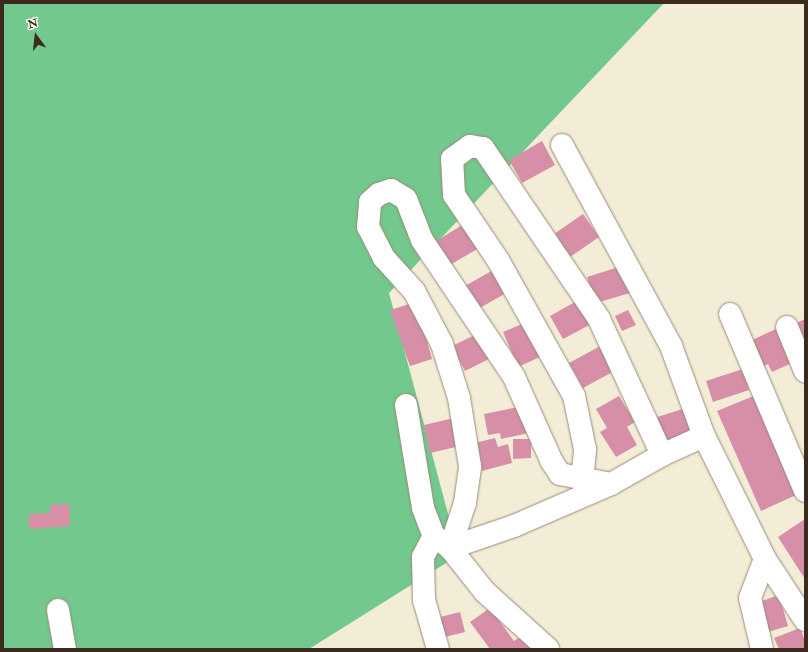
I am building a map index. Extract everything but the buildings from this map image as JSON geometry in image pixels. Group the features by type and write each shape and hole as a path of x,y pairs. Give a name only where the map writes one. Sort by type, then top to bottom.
{"street":[{"path":"562,145 671,346 704,436 765,559 805,620"},
{"path":"582,480 585,448 574,396 498,260 454,195 452,159 470,146 483,148 599,319 662,455"},
{"path":"438,649 424,600 423,557 442,542 465,503 470,466 459,398 442,344 417,298 384,258 368,227 370,202 379,194 391,190 406,199 422,240 514,377 552,462 560,474 582,480 611,484"},
{"path":"730,314 805,490"},
{"path":"787,327 805,371"},
{"path":"406,405 423,508 442,542 484,592 548,649"},
{"path":"442,542 514,526 611,484 662,455 704,436"},
{"path":"762,649 750,598 765,559"},
{"path":"58,610 65,649"}],"green space":[{"path":"3,3 664,3 389,293 459,555 309,649 3,649"}]}
